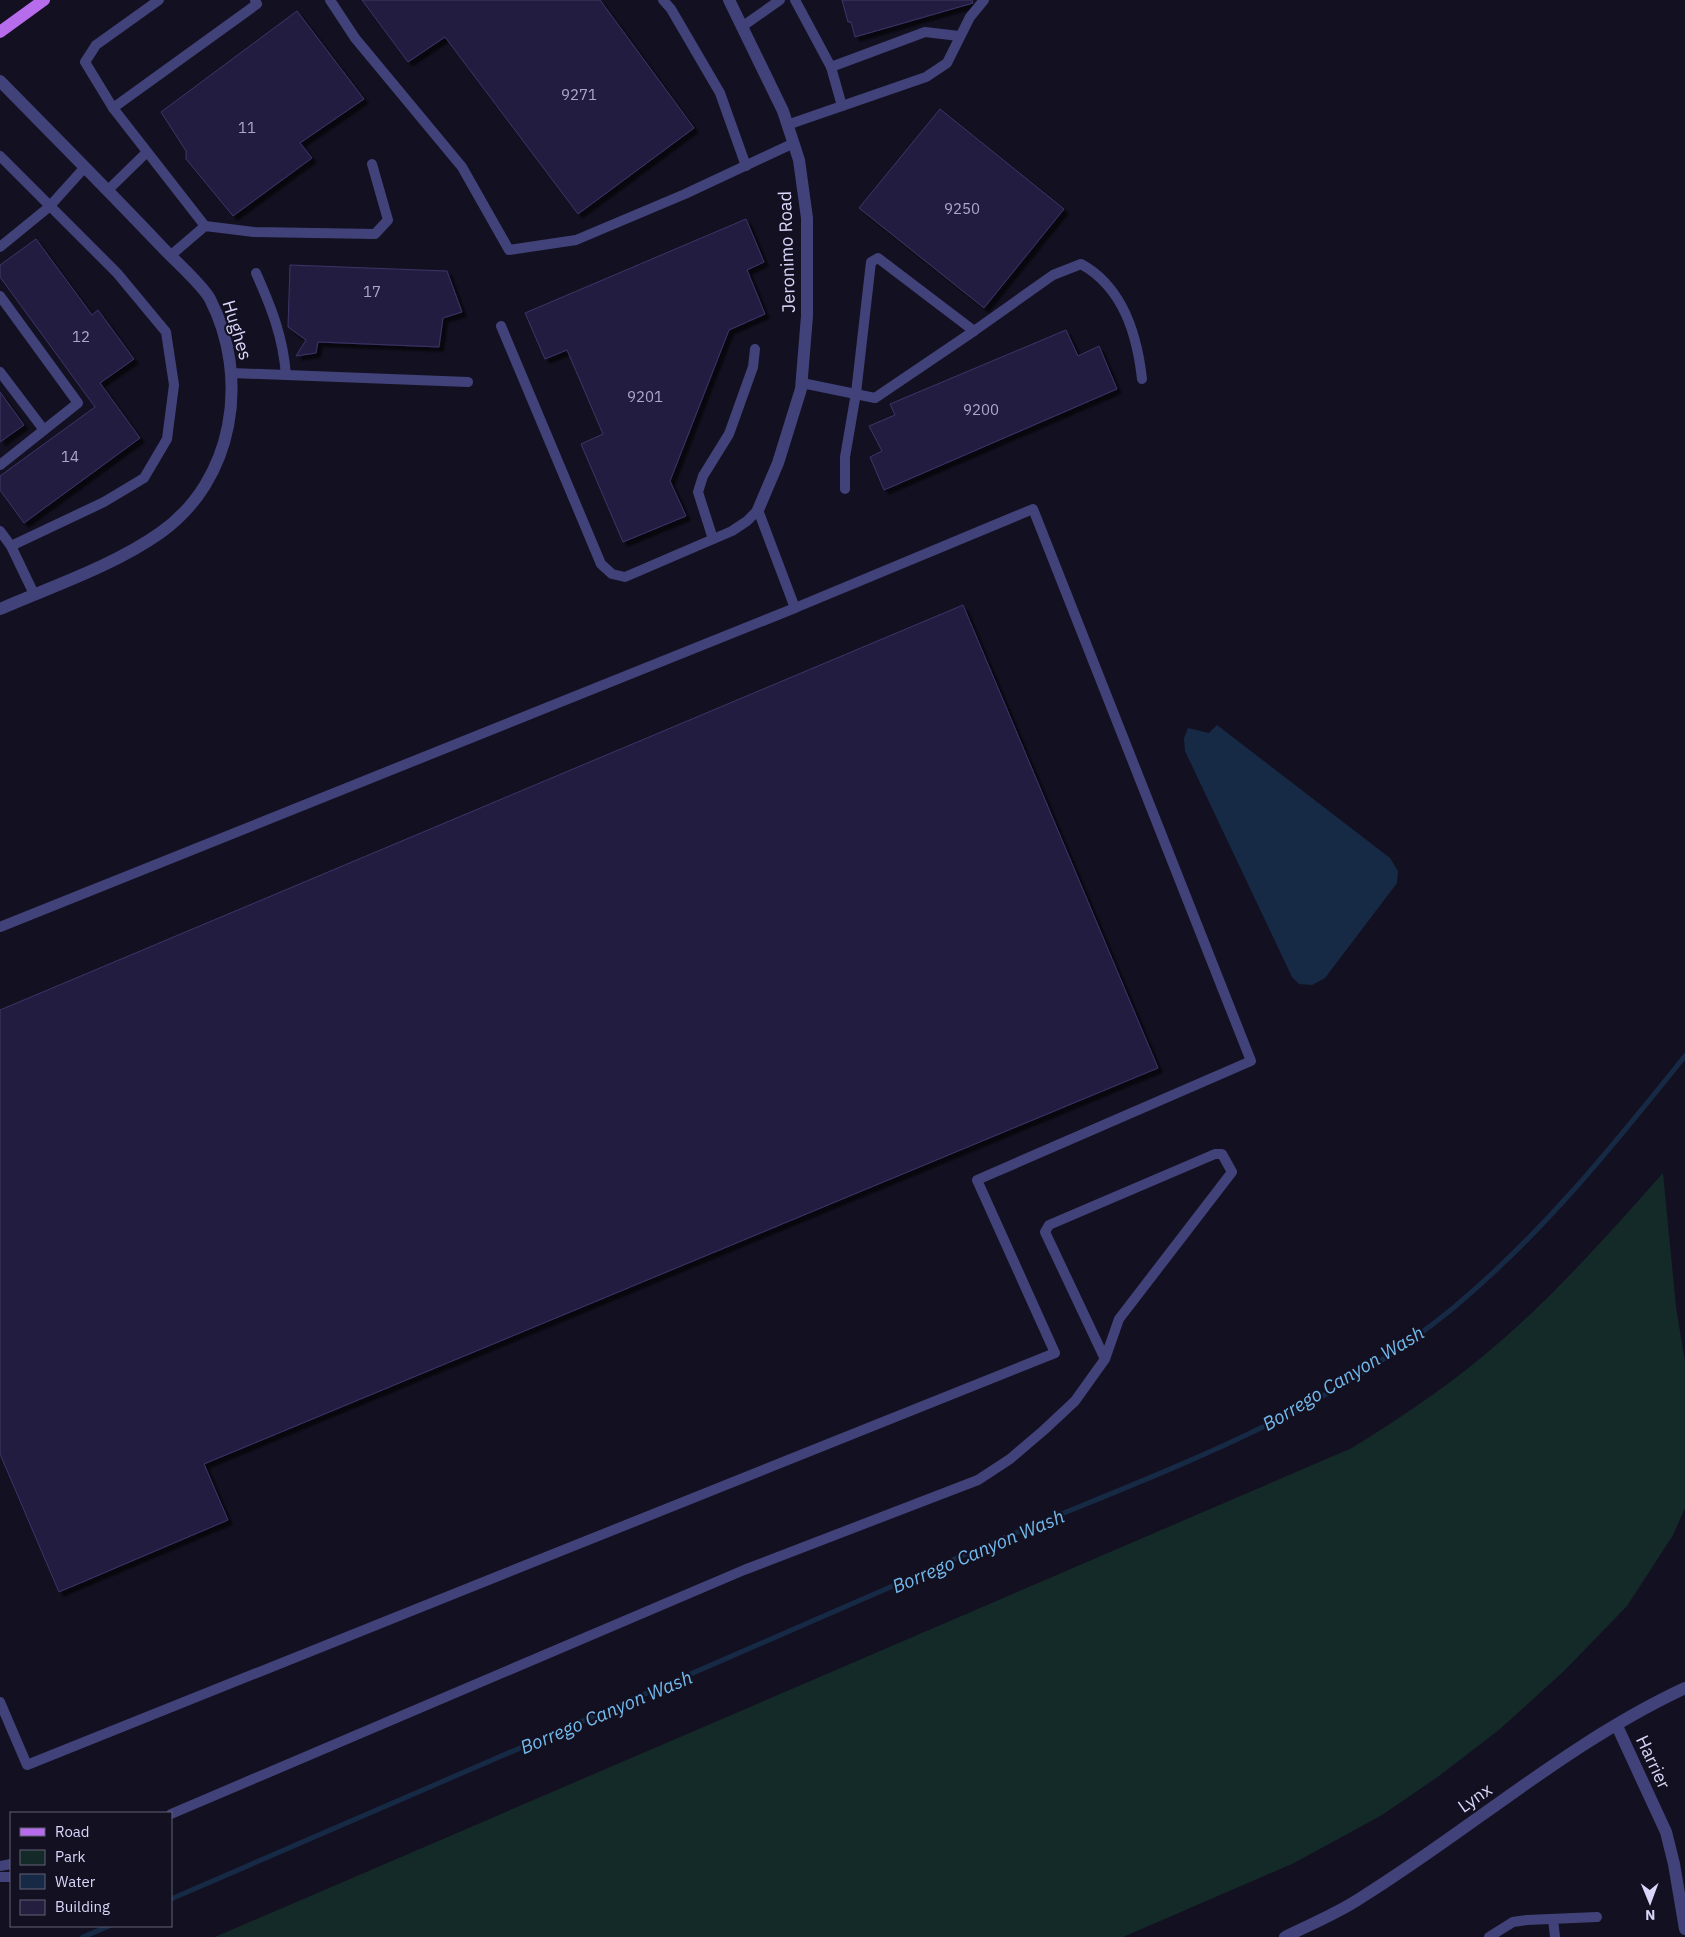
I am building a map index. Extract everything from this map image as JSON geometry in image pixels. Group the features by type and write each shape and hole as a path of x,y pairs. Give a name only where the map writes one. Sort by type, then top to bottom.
{"main road":[{"path":"0,32 44,0"}],"street":[{"name":"Jeronimo Road","path":"729,0 743,26 794,143 799,160 806,218 807,316 802,383 778,463 758,510"},
{"name":"Hughes","path":"0,81 108,190 209,297 224,336 232,374 231,418 217,464 197,499 161,532 116,558 0,609"},
{"name":"Lynx","path":"1285,1937 1359,1900 1568,1755 1660,1699 1685,1688"},
{"name":"Harrier","path":"1617,1726 1666,1832 1674,1864 1685,1929"}],"lane":[{"path":"159,0 96,45 85,62 113,108 146,153 205,226 254,232 375,234 388,220 372,164"},
{"path":"113,108 257,4 255,0"},
{"path":"330,0 355,38 462,167 509,250 576,240 685,194 794,143"},
{"path":"663,0 671,9 720,93 746,166"},
{"path":"743,26 780,0"},
{"path":"795,0 831,67 842,106"},
{"path":"787,125 926,77 947,62 959,36 984,0"},
{"path":"831,67 925,32 959,36"},
{"path":"108,190 146,153"},
{"path":"0,156 117,273 166,332 174,385 167,439 144,478 104,502 12,546"},
{"path":"0,247 49,207 85,167"},
{"path":"170,256 205,226"},
{"path":"845,489 845,457 856,394 871,262 878,258 895,269 974,331"},
{"path":"802,383 875,398 1053,276 1081,264 1098,273 1126,312 1139,350 1142,379"},
{"path":"256,273 276,318 284,351 286,375"},
{"path":"0,296 78,403 0,465"},
{"path":"500,326 601,564 612,574 625,577 739,526 758,510 795,608"},
{"path":"713,539 698,492 703,476 729,434 754,367 755,349"},
{"path":"0,372 44,430"},
{"path":"232,374 468,382"},
{"path":"0,927 795,608 1033,509 1252,1061 977,1180 1055,1353 27,1765 0,1702"},
{"path":"0,531 12,546 34,594"},
{"path":"172,1814 744,1570 978,1480 1010,1459 1075,1401 1105,1359 1119,1319 1232,1172 1222,1154 1215,1154 1049,1225 1045,1232 1105,1359"},
{"path":"1488,1937 1513,1922 1597,1917"},
{"path":"1553,1919 1555,1937"}],"green space":[{"path":"1663,1173 1676,1307 1685,1362 1685,1508 1673,1535 1627,1606 1564,1671 1500,1729 1439,1776 1382,1815 1294,1863 1123,1937 215,1937 1352,1448 1435,1393 1507,1336 1554,1291"}],"water":[{"path":"1217,725 1390,858 1398,871 1397,883 1325,978 1312,985 1299,984 1292,977 1185,751 1184,738 1188,728 1209,733"}],"building":[{"path":"362,0 600,0 694,128 578,214 445,37 408,62"},
{"path":"842,0 972,0 973,3 855,37 851,22 848,22"},
{"path":"297,11 364,99 300,143 312,158 233,216 186,159 186,151 161,112"},
{"path":"940,109 1064,209 984,308 859,208"},
{"path":"746,219 764,262 747,270 765,314 729,330 670,481 686,516 623,542 581,444 603,434 567,350 545,359 525,313"},
{"path":"36,239 92,315 98,310 134,359 100,383 140,438 24,523 0,490 0,476 95,407 0,277 0,265"},
{"path":"290,265 447,271 462,312 443,318 439,347 318,342 316,353 296,356 306,340 288,327"},
{"path":"1066,330 1078,356 1099,346 1117,389 884,490 870,457 882,451 869,426 895,415 890,404"},
{"path":"0,392 24,425 0,442"},
{"path":"963,605 1158,1068 204,1464 228,1520 59,1592 0,1454 0,1010"}],"waterway":[{"name":"Borrego Canyon Wash","path":"172,1899 973,1551 1222,1447 1341,1385 1398,1350 1485,1281 1575,1188 1685,1056"},
{"name":"Borrego Canyon Wash","path":"83,1937 107,1927"}]}
